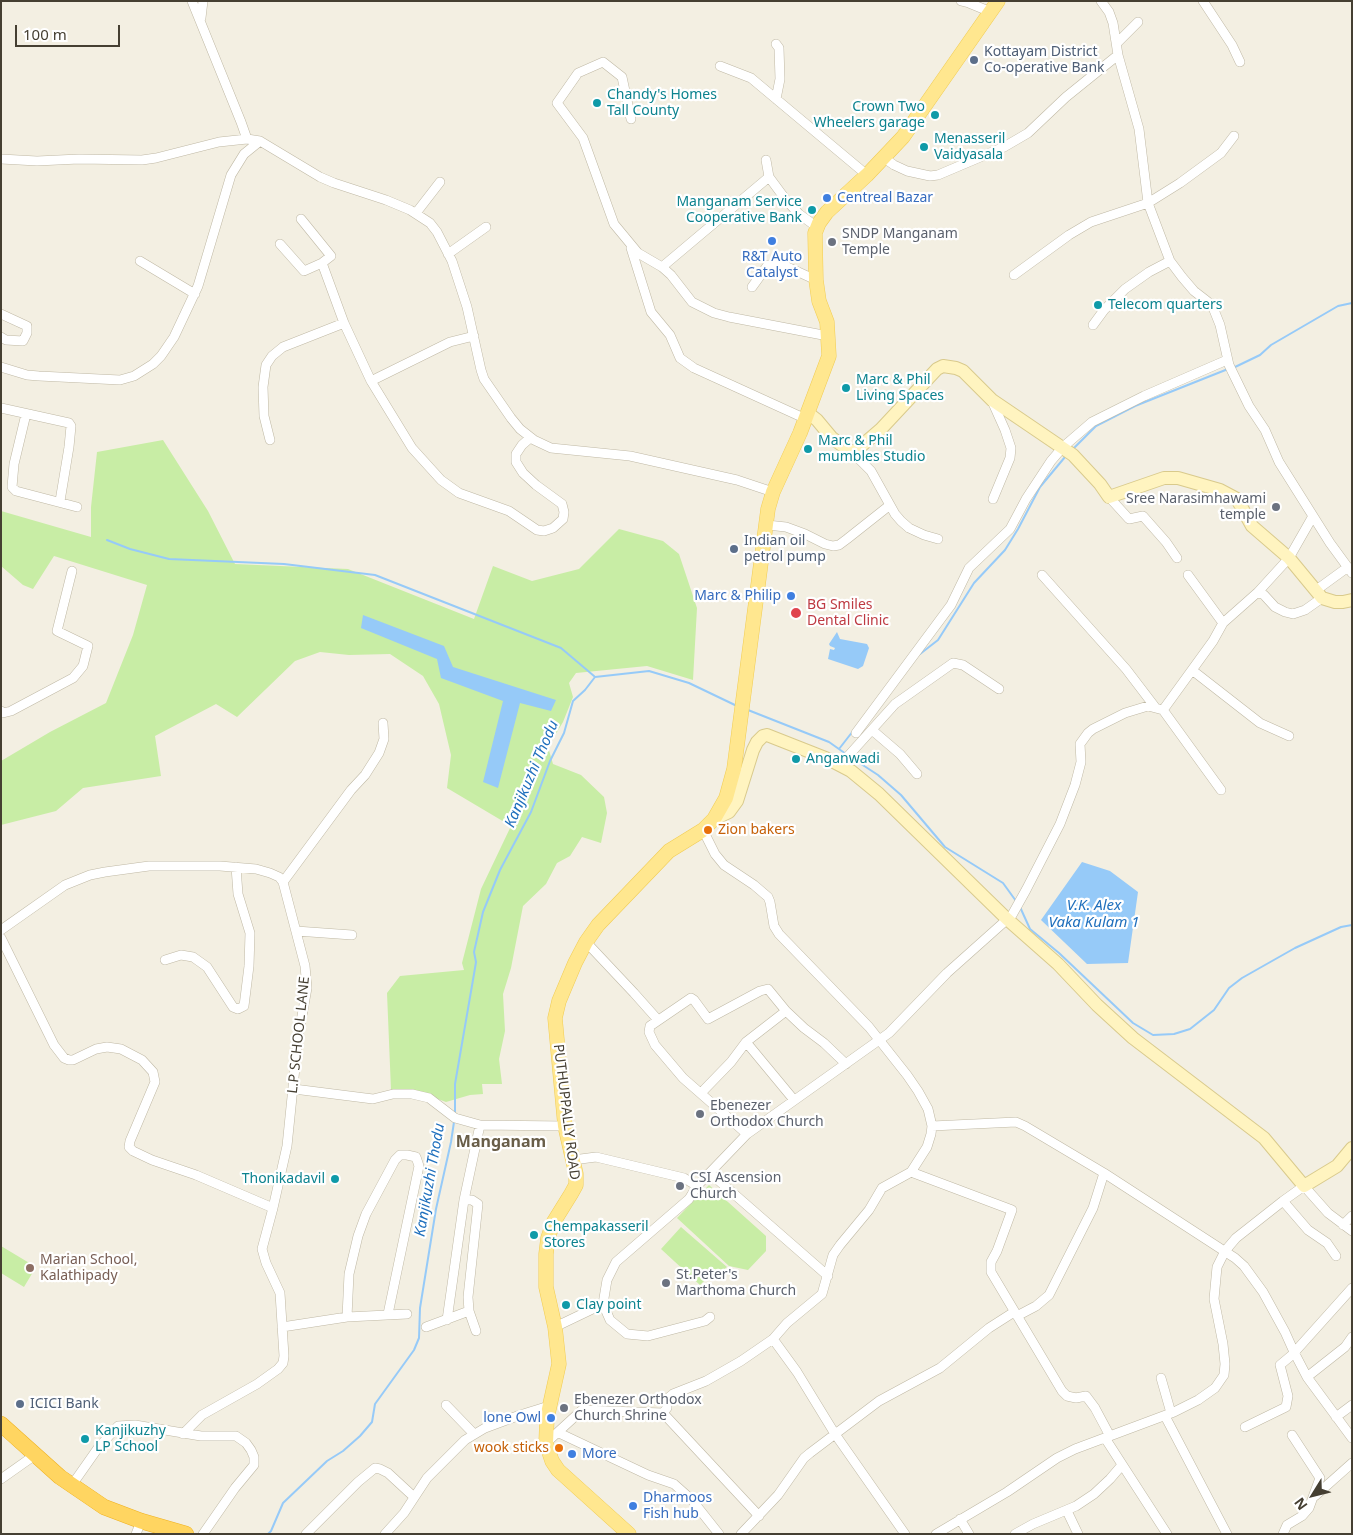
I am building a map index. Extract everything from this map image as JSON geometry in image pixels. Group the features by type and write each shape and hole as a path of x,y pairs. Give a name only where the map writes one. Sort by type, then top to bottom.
{"highway":[{"path":"1,1424 60,1477 104,1507 138,1527 186,1534"}],"main road":[{"path":"817,228 827,212 884,158 918,117 995,6"},
{"name":"PUTHUPPALLY ROAD","path":"629,1534 558,1470 552,1461 546,1442 549,1406 556,1384 559,1364 555,1327 546,1287 546,1254 548,1238 553,1223 576,1186 576,1174 565,1126 555,1018 566,984 586,942 598,925 669,851 703,830 714,819 726,798 734,769 768,509 773,492 807,416 829,356 827,322 819,301 816,280 815,233 817,228"}],"street":[{"path":"192,1 247,139"},
{"path":"201,21 203,1"},
{"path":"960,1 995,6"},
{"path":"1102,1 1109,12 1118,55 1139,129 1148,202 1170,261 1194,291 1212,305 1220,325 1230,366 1249,406 1265,430 1285,474 1350,570 1318,595 1305,610 1293,614 1275,607 1264,595 1258,592"},
{"path":"1202,1 1232,45 1240,62"},
{"path":"1116,43 1138,22"},
{"path":"776,44 779,48 780,79 776,99"},
{"path":"884,158 907,171 930,176 938,175 1004,147 1028,133 1066,97 1118,55"},
{"path":"630,119 622,77 602,62 578,72 557,103 583,138 614,224 638,253 662,267 671,275 692,302 714,313 828,336"},
{"path":"720,66 751,78 867,175"},
{"path":"1014,276 1069,235 1091,222 1148,202 1180,184 1221,153 1234,136"},
{"path":"1,159 37,161 79,159 142,160 219,142 247,139 260,141 334,183 386,200 416,213 430,223 448,254 467,307 480,370 484,379 511,418 530,438 539,444 551,448 630,456 737,480 773,492"},
{"path":"1,367 27,375 53,378 120,380 134,376 153,364 169,345 185,317 195,294 231,176 244,154 260,141"},
{"path":"766,160 769,177 786,200 799,214 817,228"},
{"path":"662,267 769,177"},
{"path":"416,213 440,182"},
{"path":"280,244 304,271 322,263 331,256 301,219"},
{"path":"448,254 486,227"},
{"path":"629,242 651,312 670,335 680,358 694,368 817,420 832,438 871,471 901,521 909,528 938,539"},
{"path":"140,261 195,294"},
{"path":"1093,325 1124,289 1149,272 1170,261"},
{"path":"322,263 344,323 372,381 412,448 441,480 459,493 504,508 536,530 544,531 553,528 563,519 564,512 562,504 536,485 523,473 516,462 516,454 530,438"},
{"path":"752,287 768,265 781,264 816,280"},
{"path":"1,314 27,326 27,333 23,340 3,342"},
{"path":"270,440 264,416 263,387 266,365 272,356 283,347 344,323"},
{"path":"372,381 450,342 474,336"},
{"path":"852,453 881,429 937,369 949,366 963,372 992,400 1067,451 1100,484 1128,519 1143,516 1166,542 1177,558"},
{"path":"856,733 951,605 969,568 1010,528 1051,461 1067,451 1092,422 1144,396 1230,366"},
{"path":"992,400 1005,430 1010,448 1010,458 993,498"},
{"path":"1,408 69,423 71,426 60,501"},
{"path":"26,414 14,464 12,487 16,491 77,506"},
{"path":"1109,497 1164,478 1178,478 1220,490 1237,500 1252,526 1289,558 1318,595 1335,602 1352,600"},
{"path":"766,525 786,527 833,546 843,542 890,505"},
{"path":"1159,708 1192,670 1223,624 1258,592 1289,558 1313,516"},
{"path":"1,711 11,711 73,678 83,666 88,646 57,632 72,571"},
{"path":"1042,575 1159,708 1221,790"},
{"path":"1188,575 1223,624"},
{"path":"840,765 895,704 953,663 963,665 999,689"},
{"path":"1192,670 1260,723 1289,736"},
{"path":"710,1317 705,1321 648,1336 627,1334 610,1320 602,1304 607,1280 616,1262 689,1200 697,1186 747,1134 890,1033 947,973 1009,917 1026,890 1060,824 1075,785 1081,762 1080,744 1084,738 1093,729 1125,713 1148,706 1159,708"},
{"path":"1,930 65,885 90,875 150,866 236,867 270,873 279,877 283,882 351,790 366,775 379,753 384,739 383,723"},
{"path":"872,730 900,754 916,774"},
{"path":"714,819 729,812 737,801 756,742 763,736 767,735 796,746 851,771 879,794 1009,917 1133,1038 1264,1138 1328,1213 1352,1231"},
{"path":"663,1413 667,1408 667,1399 673,1394 706,1381 773,1339 787,1323 822,1294 833,1255 869,1210 880,1191 889,1183 911,1172 926,1147 932,1126 928,1109 918,1091 869,1027 780,934 774,926 768,897 724,865 714,854 703,830"},
{"path":"165,960 181,955 193,957 207,968 233,1007 238,1009 244,1006 249,966 250,933 238,894 236,867"},
{"name":"L.P SCHOOL LANE","path":"184,1434 202,1415 257,1384 278,1369 283,1363 280,1293 263,1256 262,1249 286,1146 294,1089 298,1038 307,988 306,971 283,882"},
{"path":"296,931 352,935"},
{"path":"1,938 54,1045 64,1058 73,1060 96,1049 107,1047 121,1049 142,1060 153,1072 155,1082 130,1141 130,1147 133,1151 152,1160 196,1175 273,1208"},
{"path":"586,942 658,1020"},
{"path":"747,1134 684,1078 655,1045 649,1030 650,1026 691,998 706,1018 711,1019 765,989 770,991 786,1011 804,1028 824,1043 846,1064"},
{"path":"701,1093 731,1062 746,1042 786,1011"},
{"path":"746,1042 794,1100"},
{"path":"294,1089 373,1099 393,1094 422,1096 438,1104 455,1118 480,1125 565,1126"},
{"path":"932,1126 1016,1122 1104,1172 1244,1266 1263,1292 1307,1377 1352,1438"},
{"path":"447,1320 464,1200 480,1125"},
{"path":"936,1534 1007,1492 1057,1458 1075,1449 1168,1414 1209,1393 1221,1382 1225,1364 1214,1298 1217,1268 1225,1252 1236,1238 1283,1201 1337,1166 1352,1148"},
{"path":"347,1317 349,1274 358,1236 366,1214 395,1160 400,1155 407,1155 416,1157 419,1166 388,1314"},
{"path":"573,1160 596,1157 684,1178 697,1186"},
{"path":"911,1172 1012,1210 998,1251 991,1262 991,1272 1062,1392 1067,1396 1076,1398 1086,1396 1095,1408 1122,1465 1167,1534"},
{"path":"741,1534 778,1494 804,1458 878,1401 940,1368 989,1328 1036,1306 1049,1295 1093,1208 1104,1172"},
{"path":"710,1173 828,1276"},
{"path":"464,1200 472,1200 478,1204 469,1279 469,1311 476,1331"},
{"path":"1283,1201 1308,1230 1327,1243 1336,1256"},
{"path":"1343,1225 1352,1216"},
{"path":"1245,1428 1286,1407 1288,1396 1280,1365 1352,1288"},
{"path":"555,1327 602,1304"},
{"path":"426,1327 469,1311"},
{"path":"282,1327 347,1317 407,1314"},
{"path":"1307,1377 1346,1347 1352,1337"},
{"path":"773,1339 797,1372 835,1434 905,1534"},
{"path":"1161,1378 1168,1414 1227,1534"},
{"path":"446,1405 474,1434"},
{"path":"1336,1417 1352,1405"},
{"path":"385,1534 438,1466 465,1440 474,1434 511,1418 549,1406"},
{"path":"546,1442 559,1433 577,1413 586,1409 663,1413 759,1516"},
{"path":"72,1485 98,1448 118,1426 135,1425 184,1434 236,1436 246,1443 254,1457 254,1465 235,1488 203,1534"},
{"path":"559,1433 648,1475 674,1484 692,1500 719,1534"},
{"path":"1283,1534 1288,1525 1302,1516 1309,1508 1320,1478 1292,1435"},
{"path":"1,1479 35,1455"},
{"path":"1312,1498 1352,1462"},
{"path":"1015,1534 1041,1520 1067,1511 1094,1494 1122,1465"},
{"path":"306,1534 358,1482 375,1468 380,1468 388,1473 414,1497"},
{"path":"1067,1511 1078,1534"},
{"path":"960,1519 969,1534"}],"green space":[{"path":"163,440 208,511 235,564 348,569 474,619 493,566 532,581 579,569 619,529 663,541 679,554 697,608 693,680 647,666 576,673 569,683 573,697 563,722 548,747 553,764 581,775 604,797 607,813 601,843 582,837 570,856 557,863 546,884 523,906 511,968 503,994 505,1031 499,1059 502,1084 482,1084 483,1094 470,1095 446,1102 419,1092 391,1090 387,993 400,976 464,970 462,963 481,889 511,826 447,788 451,755 439,704 423,676 390,654 349,655 320,652 295,661 237,717 216,704 155,736 161,776 83,788 56,811 1,825 1,761 50,732 106,703 133,635 147,585 54,556 33,589 23,585 1,566 1,511 91,537 91,507 97,452"},
{"path":"709,1185 766,1236 766,1251 748,1270 729,1266 677,1218"},
{"path":"681,1227 727,1267 718,1274 714,1271 700,1285 661,1249"},
{"path":"1,1246 36,1267 24,1287 1,1273"}],"water":[{"path":"363,615 444,646 453,667 556,700 551,711 520,703 498,788 483,782 503,701 441,678 437,659 361,628"},
{"path":"837,632 840,639 867,644 869,648 863,666 858,669 828,659 830,649 834,650 835,648 829,644"},
{"name":"V.K. Alex Vaka Kulam 1","path":"1082,862 1110,871 1138,892 1128,963 1087,964 1041,920"}],"waterway":[{"path":"1233,368 1260,355 1271,345 1338,306 1352,303"},
{"path":"1074,448 1096,426 1135,406 1228,369"},
{"path":"920,654 938,640 974,583 1005,550 1040,487 1065,457"},
{"path":"107,540 130,549 169,559 284,564 375,575 561,648 594,676"},
{"name":"Kanjikuzhi Thodu","path":"455,1115 455,1084 476,962 474,952 483,912 500,870 531,812 550,761 564,733 573,701 595,677 649,671 689,683 737,706"},
{"name":"Kanjikuzhi Thodu","path":"748,710 829,742 846,754"},
{"path":"839,749 853,731"},
{"name":"Kanjikuzhi Thodu","path":"852,758 878,775 901,795 945,847 1003,883 1016,901"},
{"name":"Kanjikuzhi Thodu","path":"1020,907 1030,929 1059,953 1133,1023 1153,1035 1174,1034 1190,1029 1214,1010 1229,988 1242,978 1295,948 1341,927 1352,925"},
{"name":"Kanjikuzhi Thodu","path":"268,1534 283,1503 327,1461 343,1451 360,1436 372,1422 375,1404 414,1350 419,1338 420,1308 436,1209 454,1122"}],"place":[{"name":"Kottayam District Co-operative Bank","path":"974,60"},
{"name":"Chandy's Homes Tall County","path":"597,103"},
{"name":"Crown Two Wheelers garage","path":"935,115"},
{"name":"Menasseril Vaidyasala","path":"924,147"},
{"name":"Centreal Bazar","path":"827,198"},
{"name":"Manganam Service Cooperative Bank","path":"812,210"},
{"name":"R&T Auto Catalyst","path":"772,241"},
{"name":"SNDP Manganam Temple","path":"832,242"},
{"name":"Telecom quarters","path":"1098,305"},
{"name":"Marc & Phil Living Spaces","path":"846,388"},
{"name":"Marc & Phil mumbles Studio","path":"808,449"},
{"name":"Sree Narasimhawami temple","path":"1276,507"},
{"name":"Indian oil petrol pump","path":"734,549"},
{"name":"Marc & Philip","path":"791,596"},
{"name":"BG Smiles Dental Clinic","path":"796,613"},
{"name":"Anganwadi","path":"796,759"},
{"name":"Zion bakers","path":"708,830"},
{"name":"Ebenezer Orthodox Church","path":"700,1114"},
{"name":"Thonikadavil","path":"335,1179"},
{"name":"CSI Ascension Church","path":"680,1186"},
{"name":"Chempakasseril Stores","path":"534,1235"},
{"name":"Marian School, Kalathipady","path":"30,1268"},
{"name":"St.Peter's Marthoma Church","path":"666,1283"},
{"name":"Clay point","path":"566,1305"},
{"name":"ICICI Bank","path":"20,1404"},
{"name":"Ebenezer Orthodox Church Shrine","path":"564,1408"},
{"name":"lone Owl","path":"551,1418"},
{"name":"Kanjikuzhy LP School","path":"85,1439"},
{"name":"wook sticks","path":"559,1448"},
{"name":"More","path":"572,1454"},
{"name":"Dharmoos Fish hub","path":"633,1506"}],"district":[{"name":"Manganam","path":"501,1142"}]}
